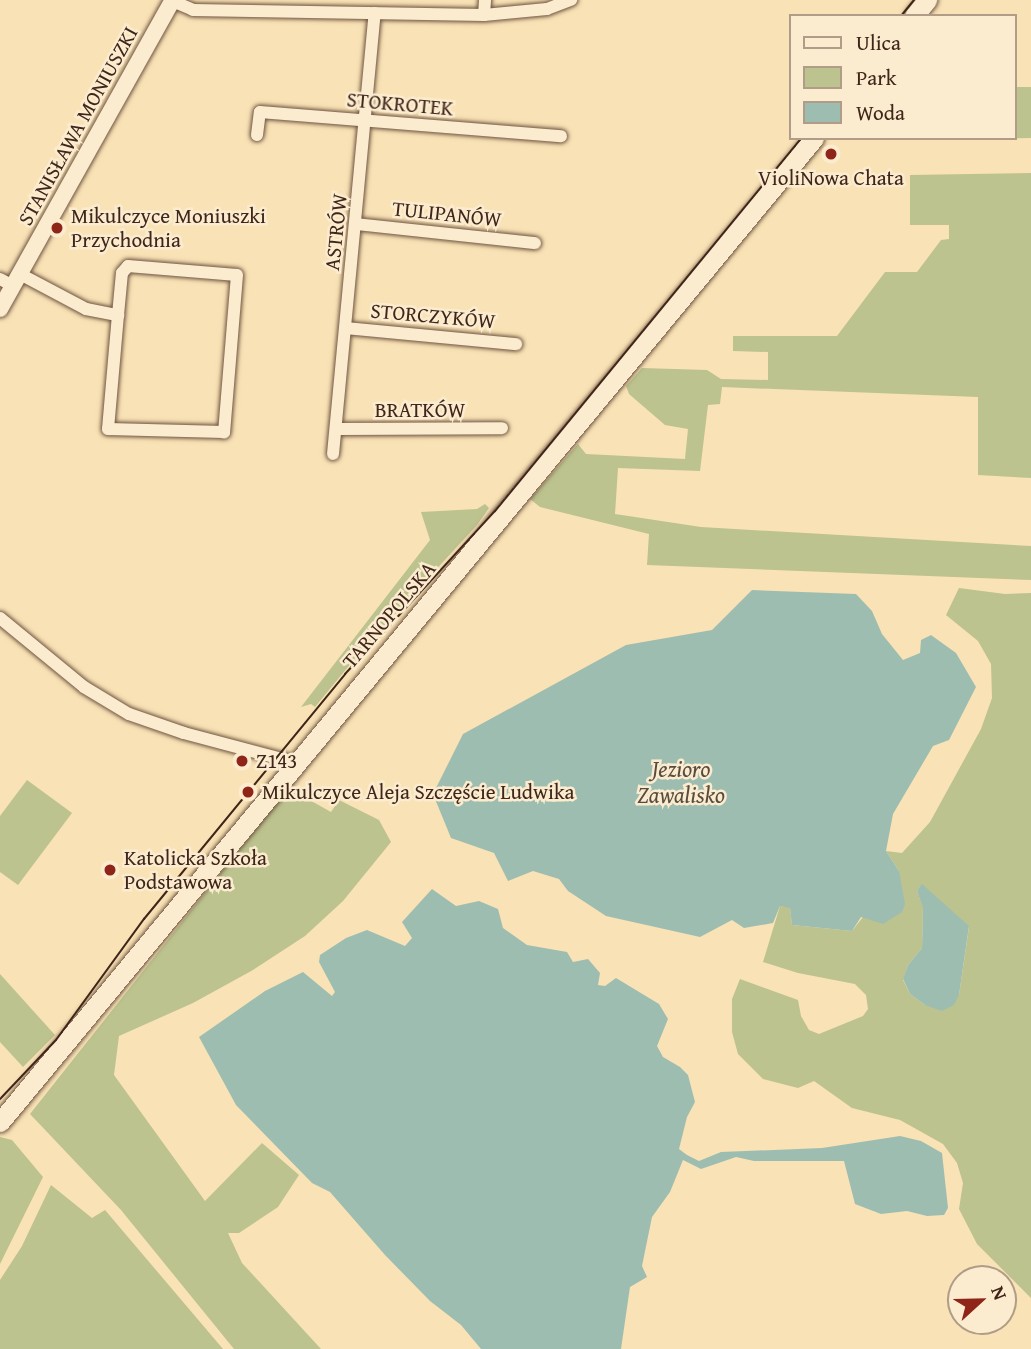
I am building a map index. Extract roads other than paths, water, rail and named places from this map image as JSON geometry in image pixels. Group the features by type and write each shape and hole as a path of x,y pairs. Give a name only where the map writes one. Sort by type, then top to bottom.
{"main road":[{"path":"916,14 927,0"},
{"name":"TARNOPOLSKA","path":"0,1122 812,140"}],"street":[{"path":"484,15 485,0"},
{"path":"172,1 193,10 484,15 547,9 571,0"},
{"name":"STANISŁAWA MONIUSZKI","path":"0,309 11,279 172,1"},
{"name":"ASTRÓW","path":"333,454 375,13"},
{"name":"STOKROTEK","path":"257,135 260,112 561,136"},
{"name":"TULIPANÓW","path":"356,224 535,243"},
{"path":"128,266 237,275 224,432 108,429 118,315 122,273 128,266"},
{"path":"11,279 94,313 118,315"},
{"name":"STORCZYKÓW","path":"346,328 516,344"},
{"name":"BRATKÓW","path":"337,429 502,428"},
{"path":"0,618 73,679 129,714 172,729 297,763"}],"water":[{"name":"Jezioro Zawalisko","path":"752,590 856,594 872,611 882,634 903,660 920,653 921,640 931,635 956,653 976,687 949,740 933,746 893,814 886,851 899,871 905,904 902,912 883,924 861,917 852,931 792,925 790,908 780,906 773,923 744,928 732,920 700,937 606,916 568,891 559,879 533,871 508,881 494,853 451,838 433,794 463,734 626,645 712,630"},
{"path":"922,884 969,926 959,995 954,1005 942,1011 925,1005 910,994 903,979 908,965 922,948 923,908 917,891"},
{"path":"432,889 456,906 479,901 498,909 503,928 527,945 567,952 573,962 588,959 600,973 598,985 605,986 616,978 659,1004 668,1019 657,1046 663,1057 688,1075 695,1102 687,1117 679,1149 687,1155 699,1161 721,1152 822,1148 900,1136 921,1141 942,1153 948,1208 944,1215 927,1216 907,1211 881,1214 855,1204 844,1161 754,1161 736,1157 701,1169 683,1160 670,1192 652,1217 642,1266 647,1277 630,1287 621,1349 481,1349 461,1325 430,1301 385,1255 330,1192 312,1183 236,1105 199,1037 265,991 303,972 332,996 335,992 319,962 320,955 346,938 367,930 405,946 412,938 402,922"}],"tram line":[{"path":"903,14 914,0"},
{"path":"0,1099 56,1040 144,919 345,674 495,511 799,140"}],"place":[{"name":"VioliNowa Chata","path":"831,154"},
{"name":"Mikulczyce Moniuszki Przychodnia","path":"57,228"},
{"name":"Z143","path":"242,761"},
{"name":"Mikulczyce Aleja Szczęście Ludwika","path":"248,792"},
{"name":"Katolicka Szkoła Podstawowa","path":"110,870"}]}
